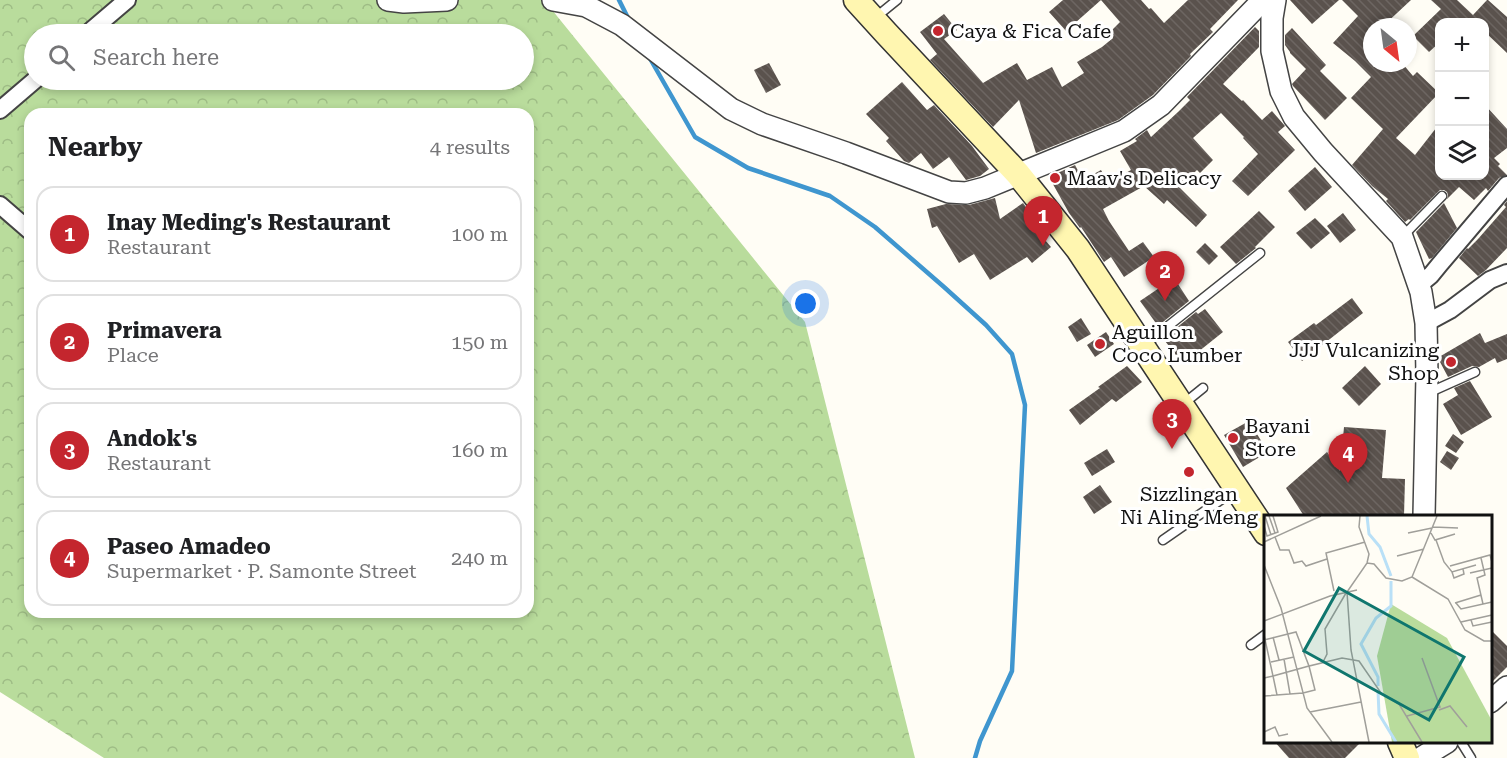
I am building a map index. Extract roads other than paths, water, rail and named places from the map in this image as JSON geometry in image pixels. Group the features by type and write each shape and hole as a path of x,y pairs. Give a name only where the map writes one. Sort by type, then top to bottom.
{"main road":[{"path":"856,0 1018,174 1078,249 1264,530"}],"street":[{"path":"99,24 127,0"},
{"path":"388,0 404,2 447,0"},
{"path":"553,0 586,6 622,25 731,109 762,124 949,192 966,192 985,188 1124,131 1161,105 1263,0"},
{"path":"1275,0 1272,18 1272,51 1281,92 1294,117 1323,152 1402,237 1419,285 1426,323 1424,515"},
{"path":"0,110 24,89"},
{"path":"1419,285 1440,264 1507,185"},
{"path":"0,205 24,226"},
{"path":"1426,323 1450,310 1490,280 1507,273"},
{"path":"1492,701 1507,687"},
{"path":"1407,751 1438,743"}],"lane":[{"path":"873,19 897,0"},
{"path":"1402,237 1442,196"},
{"path":"1143,347 1260,253"},
{"path":"1427,393 1475,372"},
{"path":"1182,405 1203,388"},
{"path":"1163,540 1236,489"},
{"path":"1251,645 1264,635"},
{"path":"1462,743 1471,758"}],"waterway":[{"path":"619,0 630,22"},
{"path":"648,55 695,137 748,168 830,196 875,227 986,325 1012,354 1025,405 1012,671 980,741 975,758"}],"place":[{"name":"Caya & Fica Cafe","path":"938,31"},
{"name":"Maav's Delicacy","path":"1055,178"},
{"name":"Inay Meding's Restaurant","path":"1043,246"},
{"name":"Primavera","path":"1165,301"},
{"name":"Aguillon Coco Lumber","path":"1100,344"},
{"name":"JJJ Vulcanizing Shop","path":"1451,362"},
{"name":"Bayani Store","path":"1233,438"},
{"name":"Andok's","path":"1172,449"},
{"name":"Sizzlingan Ni Aling Meng","path":"1189,472"},
{"name":"Paseo Amadeo","path":"1348,483"}]}
